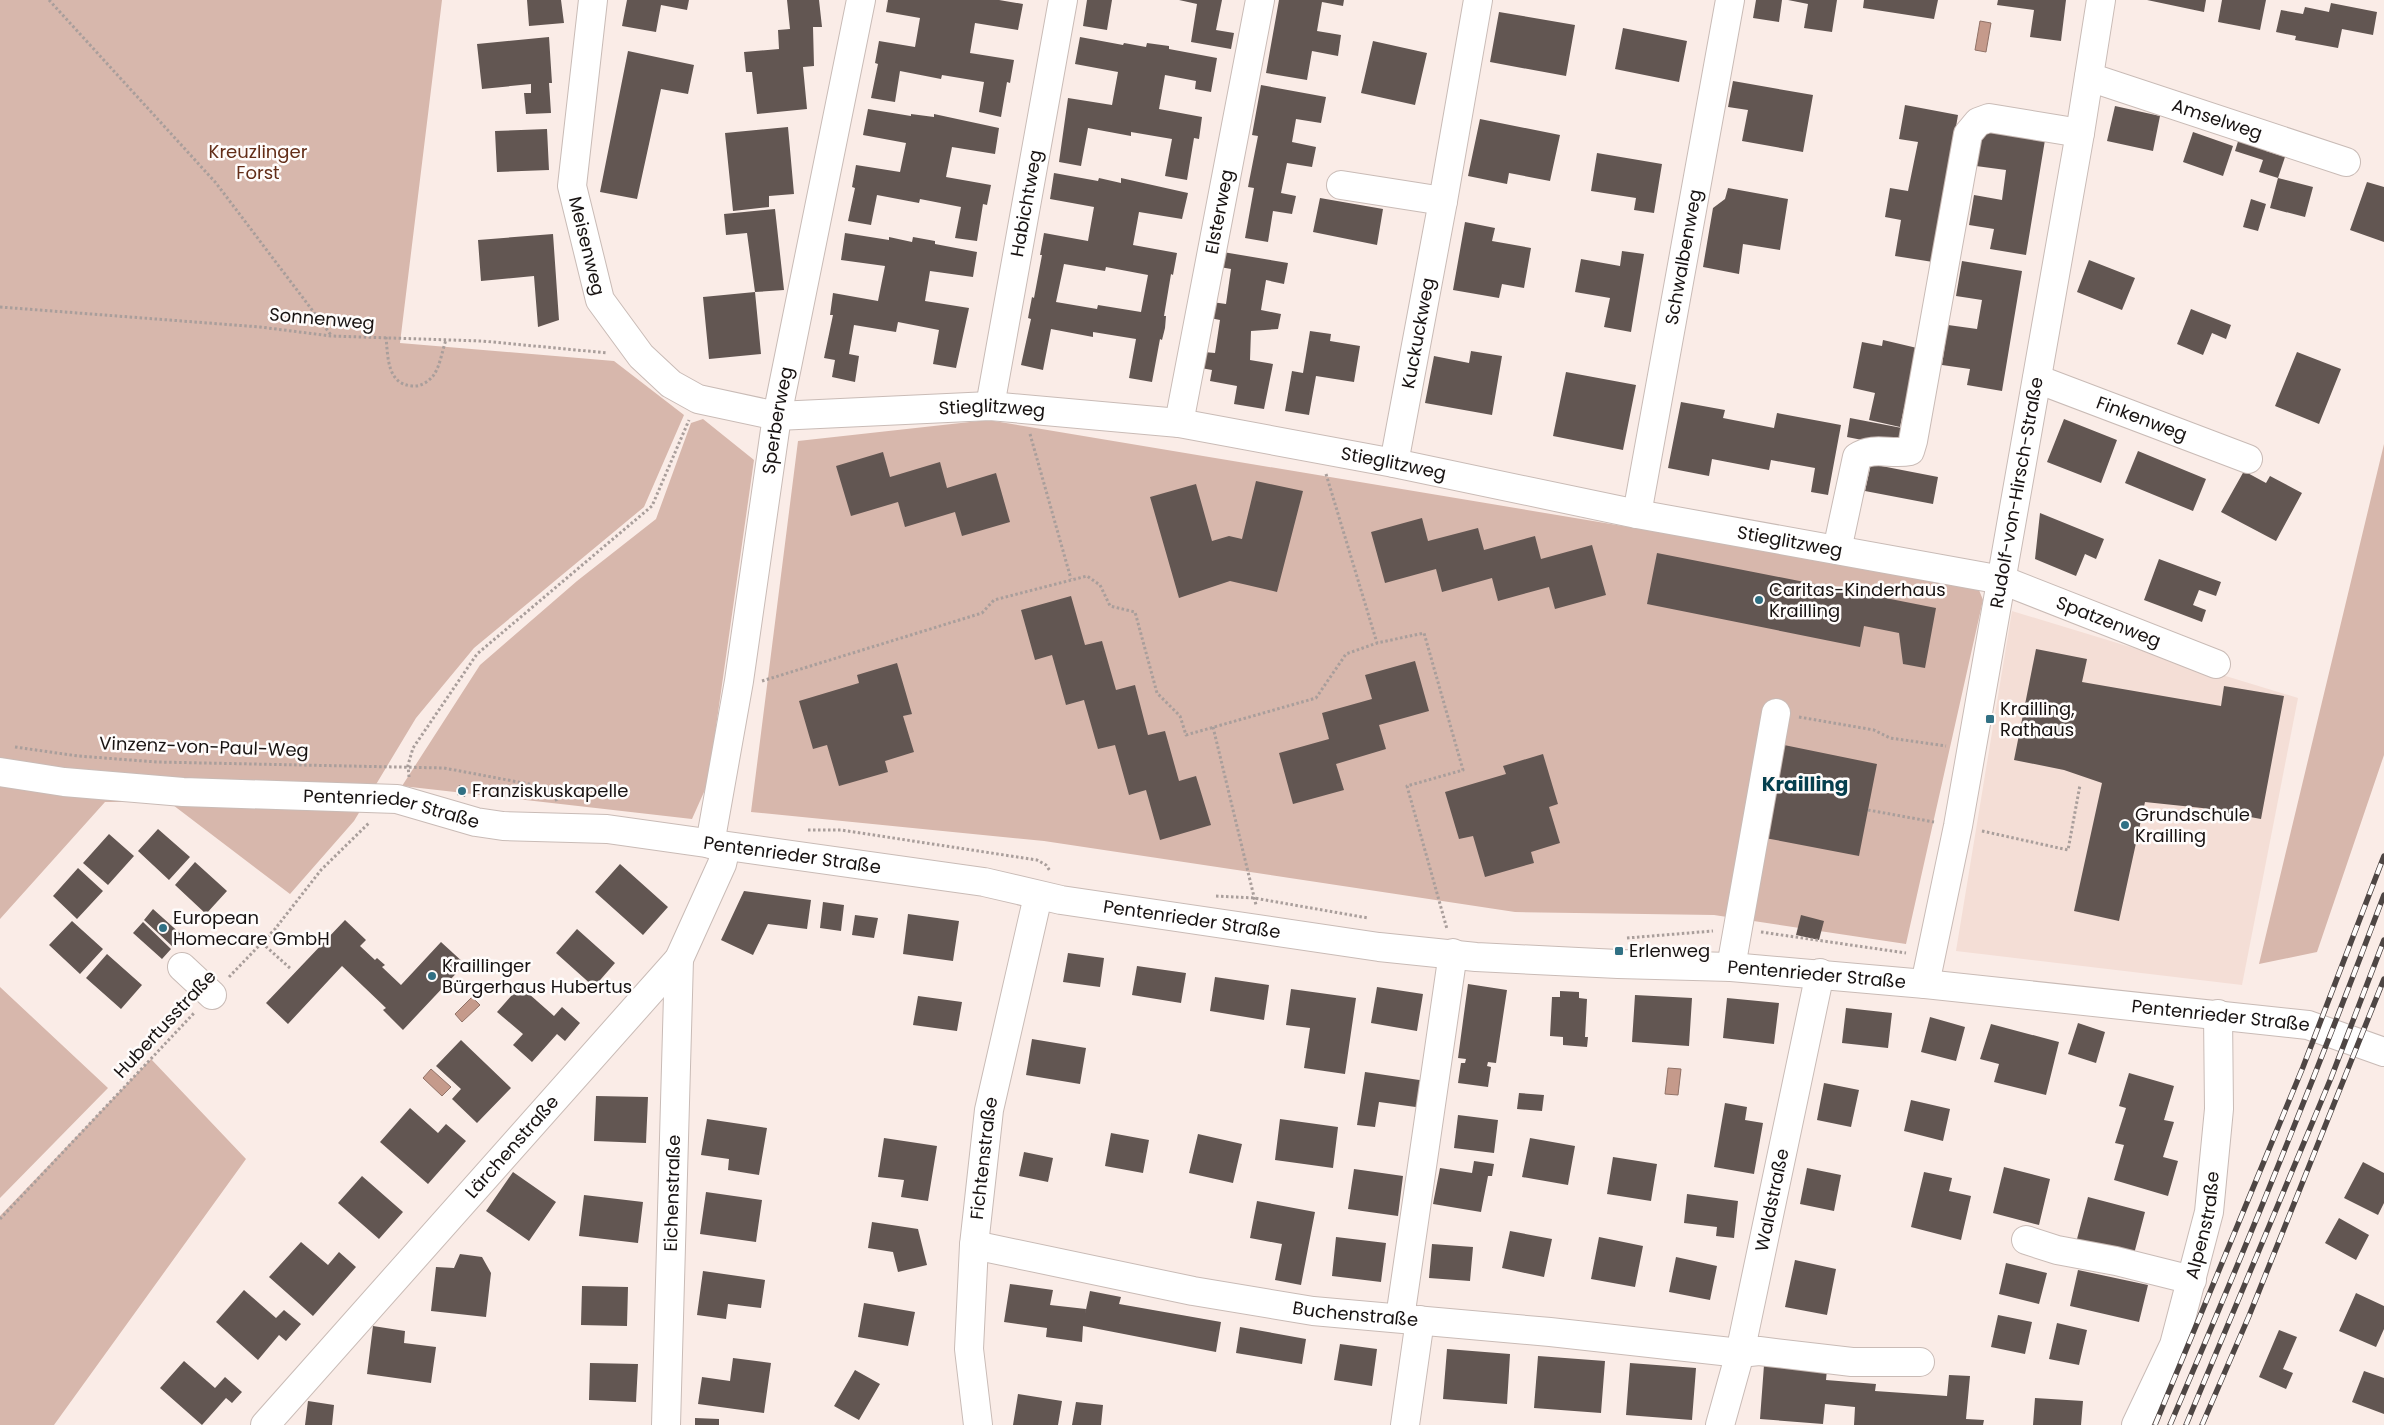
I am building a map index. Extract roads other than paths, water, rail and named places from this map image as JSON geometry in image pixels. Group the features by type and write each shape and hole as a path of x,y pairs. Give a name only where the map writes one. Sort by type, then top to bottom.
{"street":[{"name":"Meisenweg","path":"593,0 572,186 600,300 641,356 671,384 698,399 777,416"},
{"name":"Sperberweg","path":"718,845 739,681 777,416 861,0"},
{"name":"Habichtweg","path":"990,406 1063,0"},
{"name":"Elsterweg","path":"1179,423 1260,0"},
{"name":"Kuckuckweg","path":"1394,463 1478,0"},
{"name":"Schwalbenweg","path":"1638,514 1730,0"},
{"name":"Rudolf-von-Hirsch-Straße","path":"1925,984 1972,751 2080,134 2101,0"},
{"name":"Amselweg","path":"2089,78 2346,162"},
{"path":"1837,550 1857,457 1867,451 1899,453 1910,451 1968,134 1978,122 1989,118 2080,134"},
{"path":"1341,184 1443,201"},
{"name":"Finkenweg","path":"2037,379 2248,459"},
{"name":"Stieglitzweg","path":"777,416 990,406 1179,423 1394,463 1638,514 2002,580"},
{"name":"Spatzenweg","path":"2002,580 2216,664"},
{"path":"1731,967 1776,713"},
{"name":"Pentenrieder Straße","path":"0,772 64,782 183,792 397,799 476,822 502,826 607,828 984,882 1038,896 1379,947 1453,953 1476,957 1731,967 1820,973 2218,1014 2308,1025 2384,1052"},
{"name":"Lärchenstraße","path":"266,1425 679,959 722,864 718,845"},
{"name":"Fichtenstraße","path":"978,1425 969,1349 974,1244 988,1110 1038,896"},
{"path":"1406,1425 1410,1319 1453,953"},
{"name":"Eichenstraße","path":"666,1425 679,959"},
{"path":"182,967 212,995"},
{"name":"Waldstraße","path":"1720,1425 1740,1353 1820,973"},
{"name":"Alpenstraße","path":"2136,1425 2174,1345 2210,1212 2219,1109 2218,1014"},
{"path":"2026,1240 2057,1250 2116,1261 2192,1280"},
{"name":"Buchenstraße","path":"974,1244 1193,1291 1314,1312 1410,1319 1740,1353 1759,1351 1852,1362 1920,1362"}],"railway":[{"path":"2155,1425 2303,1067 2384,856"},
{"path":"2170,1425 2280,1161 2384,895"},
{"path":"2186,1425 2331,1078 2384,940"},
{"path":"2202,1425 2249,1316 2384,979"}],"place":[{"name":"Caritas-Kinderhaus Krailling","path":"1759,600"},
{"name":"Krailling, Rathaus","path":"1990,719"},
{"name":"Franziskuskapelle","path":"462,791"},
{"name":"Grundschule Krailling","path":"2125,825"},
{"name":"European Homecare GmbH","path":"163,928"},
{"name":"Erlenweg","path":"1619,951"},
{"name":"Kraillinger Bürgerhaus Hubertus","path":"432,976"}],"district":[{"name":"Krailling","path":"1805,784"}],"park label":[{"name":"Kreuzlinger Forst","path":"258,162"}]}
